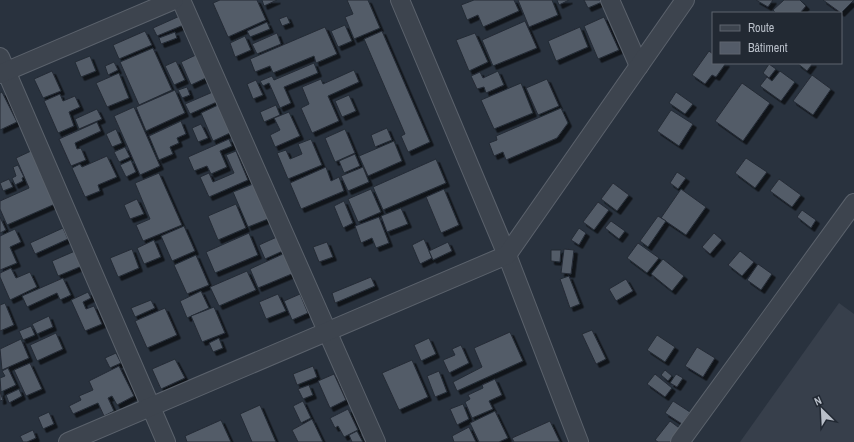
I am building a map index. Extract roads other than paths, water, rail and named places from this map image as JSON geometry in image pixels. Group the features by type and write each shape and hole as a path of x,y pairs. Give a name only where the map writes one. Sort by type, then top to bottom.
{"street":[{"path":"166,442 2,67 174,0"},
{"path":"181,0 376,442"},
{"path":"400,0 507,255 580,442"},
{"path":"610,0 639,66"},
{"path":"68,442 507,255 685,0"},
{"path":"680,442 854,203"}]}
